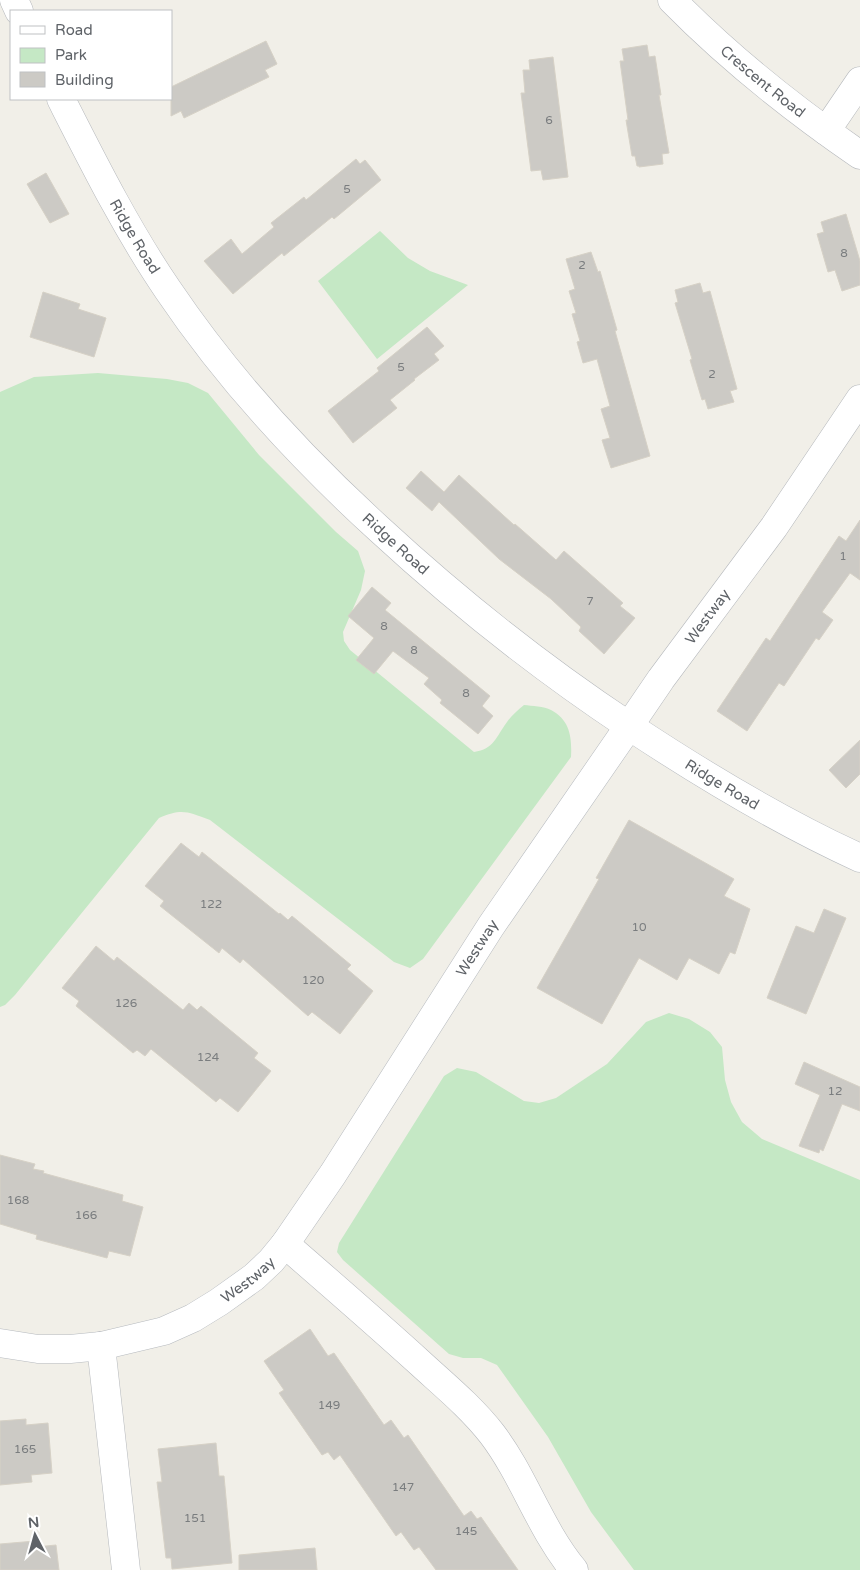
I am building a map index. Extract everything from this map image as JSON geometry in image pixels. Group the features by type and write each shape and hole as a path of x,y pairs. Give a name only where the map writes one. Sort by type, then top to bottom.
{"street":[{"name":"Crescent Road","path":"672,0 712,39 771,89 860,155"},
{"path":"826,131 860,81"},
{"name":"Ridge Road","path":"62,100 123,218 168,291 236,381 280,432 324,478 431,578 578,692 690,766 758,806 860,858"},
{"name":"Westway","path":"0,1343 38,1349 70,1349 101,1346 164,1331 193,1318 254,1277 285,1244 333,1174 491,926 661,679 774,527 860,399"},
{"path":"285,1244 376,1323 480,1420 505,1452 551,1535 574,1570"},
{"path":"101,1346 126,1570"}],"green space":[{"path":"380,231 408,258 430,271 468,285 377,359 318,281"},
{"path":"98,373 167,379 188,383 208,393 259,455 336,532 358,551 365,571 361,590 343,632 344,641 350,650 474,752 490,745 503,727 524,705 548,709 557,714 566,724 570,736 571,757 423,959 410,968 394,962 210,820 190,813 179,812 159,818 15,995 5,1005 0,1007 0,392 34,377"},
{"path":"669,1013 689,1019 710,1032 722,1047 725,1080 731,1102 742,1122 762,1139 860,1180 860,1570 634,1570 591,1512 548,1437 497,1365 481,1358 463,1358 449,1354 343,1260 337,1252 339,1243 444,1076 457,1068 476,1072 524,1101 539,1103 556,1098 607,1064 646,1022"}],"building":[{"path":"266,41 277,64 265,70 269,77 184,118 181,111 171,116 172,87"},
{"path":"647,45 649,57 655,56 661,95 659,95 669,153 662,154 663,164 639,167 637,166 635,156 632,156 620,61 624,61 622,49"},
{"path":"553,57 568,177 543,180 541,170 531,171 521,93 525,93 523,70 530,70 529,60"},
{"path":"356,159 360,164 365,160 381,180 334,219 332,217 284,256 282,253 233,294 204,261 231,239 242,254 274,227 271,223 304,197 306,200"},
{"path":"46,173 69,214 50,223 27,184"},
{"path":"846,214 860,261 860,285 842,291 835,270 828,272 817,234 824,232 821,222"},
{"path":"591,252 598,272 600,271 650,456 611,468 602,440 610,438 601,409 610,406 597,359 583,363 577,342 580,341 572,314 576,313 569,291 575,289 566,259"},
{"path":"700,283 703,293 710,291 737,389 730,391 734,402 708,409 705,399 702,400 675,303 678,302 675,290"},
{"path":"43,292 80,304 78,309 106,318 94,357 30,337"},
{"path":"427,327 444,346 434,354 439,360 390,400 397,408 353,443 328,411 379,371 377,368"},
{"path":"421,471 444,492 459,475 556,560 564,551 623,603 620,606 635,618 604,654 579,631 581,627 551,599 499,559 439,502 432,511 406,488"},
{"path":"860,520 860,580 850,573 822,612 833,620 819,640 816,638 784,686 779,683 747,731 717,711 766,638 770,641 839,536 846,541"},
{"path":"372,587 391,603 385,610 490,696 482,706 493,716 478,734 440,703 442,700 424,684 429,678 393,651 374,674 356,660 374,638 348,616"},
{"path":"860,740 860,774 846,788 829,770"},
{"path":"629,820 734,879 724,896 750,909 735,954 730,952 719,974 689,958 677,980 639,958 602,1024 537,988 599,879 596,878"},
{"path":"181,843 199,857 202,852 288,920 292,916 351,965 347,969 373,991 340,1034 312,1012 308,1016 243,959 240,963 222,948 219,953 160,906 164,901 145,886"},
{"path":"824,909 846,918 806,1014 767,998 796,926 814,933"},
{"path":"96,946 114,961 117,957 183,1010 189,1003 197,1010 201,1006 258,1053 254,1058 271,1071 238,1112 220,1098 216,1102 151,1049 145,1056 137,1050 133,1053 76,1006 79,1001 62,988"},
{"path":"804,1062 860,1087 860,1111 842,1104 823,1151 820,1149 819,1153 799,1146 820,1095 795,1084"},
{"path":"0,1155 35,1164 33,1169 44,1171 43,1173 123,1195 122,1201 143,1207 130,1256 109,1251 107,1258 36,1239 37,1235 0,1224"},
{"path":"310,1329 328,1356 334,1353 384,1425 391,1420 404,1438 408,1435 464,1516 471,1511 477,1519 481,1517 518,1570 436,1570 419,1547 414,1550 401,1532 396,1536 340,1455 334,1460 328,1452 322,1455 279,1393 284,1390 264,1361"},
{"path":"26,1419 26,1425 48,1423 52,1473 31,1475 32,1482 0,1485 0,1421"},
{"path":"216,1443 219,1476 224,1476 232,1563 172,1569 171,1558 166,1558 157,1482 162,1482 158,1449"},
{"path":"35,1541 36,1547 56,1545 59,1570 0,1570 0,1544"},
{"path":"315,1548 317,1570 239,1570 239,1555"}]}
